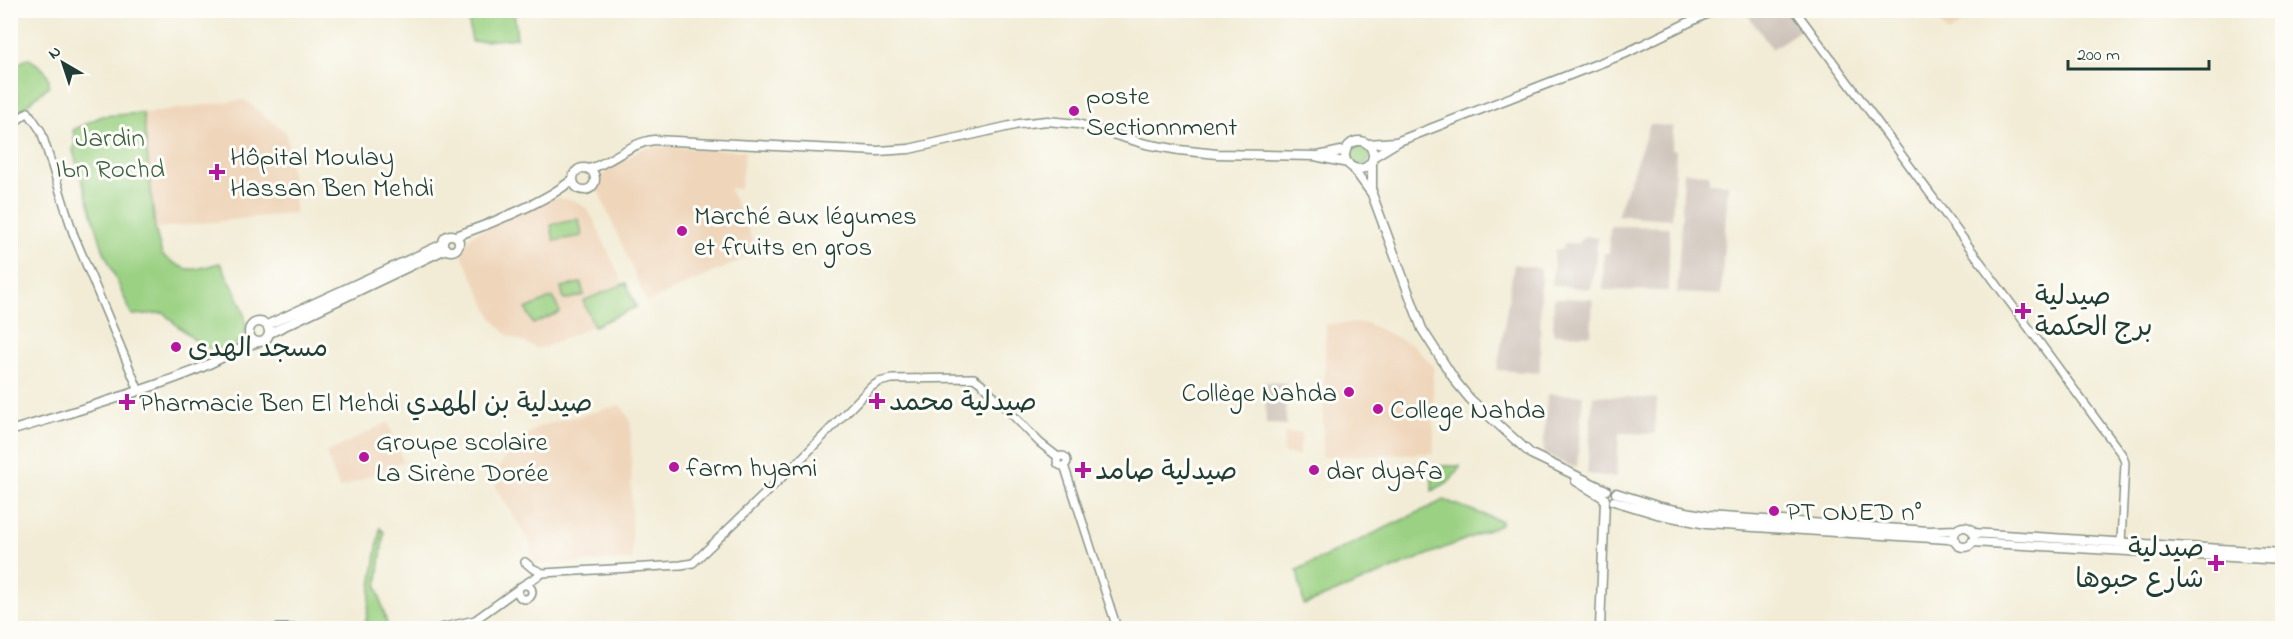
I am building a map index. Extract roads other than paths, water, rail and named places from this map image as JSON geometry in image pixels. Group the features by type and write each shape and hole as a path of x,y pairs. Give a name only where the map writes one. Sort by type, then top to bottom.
{"main road":[{"path":"1315,156 1365,168 1372,158 1399,141 1626,53 1714,10"},
{"path":"575,183 577,171 604,165 633,145 654,140 845,149 909,149 1019,124 1047,121 1078,124 1146,144 1217,154 1315,156 1346,150 1355,141 1368,144 1399,141"},
{"path":"1368,144 1372,158 1372,194"},
{"path":"1346,150 1345,157 1372,194 1422,329 1456,382 1478,407 1531,454 1610,497 1657,514 1706,524 1948,539 1963,546 1973,537 2121,542 2283,553"},
{"path":"575,183 585,190 589,189 604,165"},
{"path":"589,169 595,179"},
{"path":"268,329 445,247 454,250 458,240 473,230 575,183"},
{"path":"445,247 447,236 458,240"},
{"path":"241,347 252,325 257,322 268,329"},
{"path":"10,431 139,391 211,365 241,347 266,340 268,329"},
{"path":"249,332 253,340 258,342"},
{"path":"1610,497 1707,516 1929,531 1957,530 1967,527 1973,537"},
{"path":"1600,628 1604,537 1610,497"},
{"path":"1956,542 1957,530"},
{"path":"1973,537 2283,560"}],"street":[{"path":"1795,10 2124,458 2121,542"},
{"path":"10,126 28,112 41,131 72,233 139,391"},
{"path":"525,562 543,573 681,565 693,562 800,460 871,387 887,379 974,378 1040,443 1058,457 1058,464 1064,465 1117,628"},
{"path":"440,628 475,620 543,573"},
{"path":"520,590 527,598 543,573"},
{"path":"520,590 529,587 531,592"},
{"path":"278,628 300,628"}],"place":[{"name":"poste Sectionnment","path":"1074,111"},
{"name":"Hôpital Moulay Hassan Ben Mehdi","path":"217,172"},
{"name":"Marché aux légumes et fruits en gros","path":"682,231"},
{"name":"صيدلية برج الحكمة","path":"2023,311"},
{"name":"مسجد الهدى","path":"176,347"},
{"name":"Collège Nahda","path":"1349,392"},
{"name":"صيدلية محمد","path":"877,401"},
{"name":"Pharmacie Ben El Mehdi صيدلية بن المهدي","path":"127,402"},
{"name":"College Nahda","path":"1378,409"},
{"name":"Groupe scolaire La Sirène Dorée","path":"364,457"},
{"name":"farm hyami","path":"674,467"},
{"name":"صيدلية صامد","path":"1083,470"},
{"name":"dar dyafa","path":"1314,470"},
{"name":"PT ONED n°","path":"1774,511"},
{"name":"صيدلية شارع حبوها","path":"2216,563"}],"park label":[{"name":"Jardin Ibn Rochd","path":"110,152"}]}
